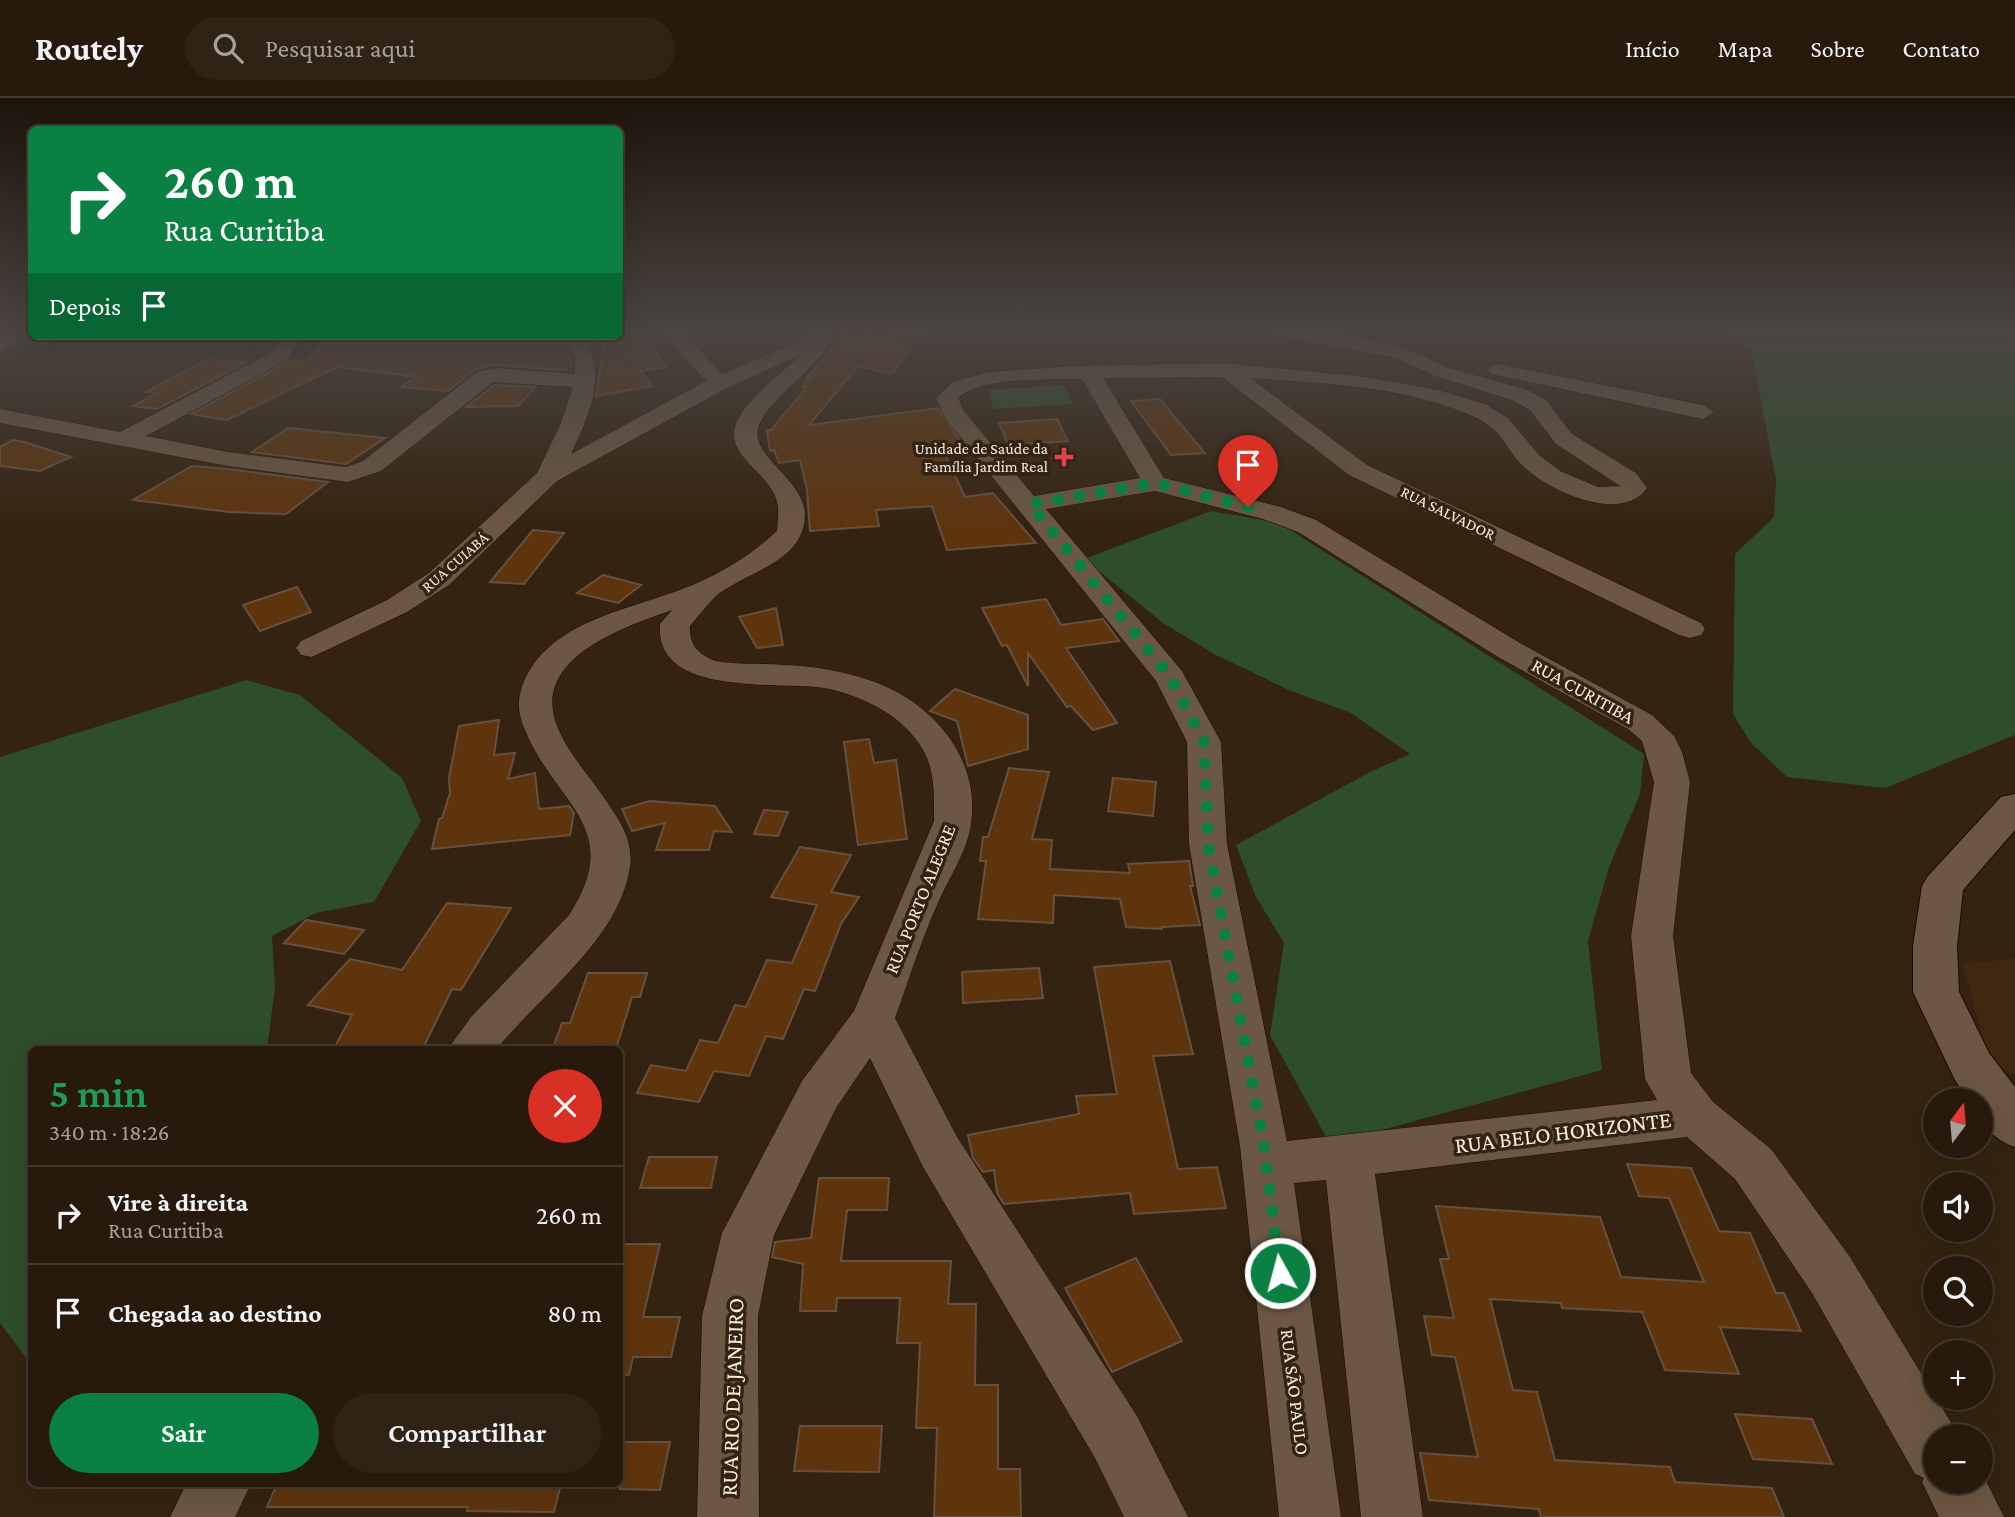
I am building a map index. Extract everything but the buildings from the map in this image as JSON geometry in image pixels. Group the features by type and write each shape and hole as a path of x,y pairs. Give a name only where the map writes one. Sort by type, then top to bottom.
{"street":[{"path":"124,439 207,395"},
{"path":"0,416 241,461 348,475 372,466 462,395"},
{"path":"548,476 577,414 580,395"},
{"path":"548,476 697,395"},
{"name":"RUA PORTO ALEGRE","path":"775,395 746,425 744,436 750,452 785,487 792,499 790,533 763,559 706,590 675,624 676,645 688,659 709,669 818,677 887,698 913,715 934,737 947,762 954,794 953,825 914,910 873,1018"},
{"name":"RUA SÃO PAULO","path":"949,395 947,398 953,413 1171,678 1204,742 1208,844 1267,1165 1310,1517"},
{"path":"1102,395 1155,483"},
{"name":"RUA SALVADOR","path":"1258,395 1358,470 1690,629"},
{"name":"RUA SÃO PAULO","path":"1426,395 1453,400 1500,423 1530,460 1567,484 1596,495 1615,497 1629,494 1634,488 1627,478 1564,439 1538,405 1517,395"},
{"path":"1628,395 1703,412"},
{"name":"RUA CUIABÁ","path":"312,648 397,606 439,579 548,476"},
{"name":"RUA CURITIBA","path":"1030,504 1155,483 1272,513 1307,526 1509,650 1640,722 1657,736 1665,752 1672,782 1653,936 1668,1079 1696,1116"},
{"path":"474,1046 591,914 608,878 612,854 609,832 547,740 537,714 535,697 542,679 555,661 596,630 651,605 706,590"},
{"path":"2015,806 1944,886 1935,946 1936,992 1972,1066 2015,1126"},
{"path":"873,1018 940,1153 1116,1437 1157,1517"},
{"name":"RUA RIO DE JANEIRO","path":"728,1517 730,1316 748,1233 764,1197 819,1095 873,1018"},
{"name":"RUA BELO HORIZONTE","path":"1267,1165 1348,1158 1696,1116 1753,1164 1831,1275 1923,1431"},
{"path":"1348,1158 1392,1517"},
{"path":"201,1517 218,1487"},
{"path":"1960,1494 1973,1517"}],"shaded area":[{"path":"2015,958 2015,1075 2004,1070 1986,1047 1962,964"}],"green space":[{"path":"990,395 1069,395 1073,404 993,409"},
{"path":"1760,395 2015,395 2015,735 1885,788 1787,777 1751,743 1733,714 1735,554 1774,517 1776,480"},
{"path":"1211,511 1279,523 1644,754 1640,794 1609,867 1588,941 1602,1070 1330,1144 1270,1035 1284,943 1256,897 1236,845 1370,772 1410,754 1351,713 1289,690 1214,654 1163,623 1084,559"},
{"path":"246,680 300,695 402,778 421,821 374,902 316,913 272,936 275,987 268,1046 28,1046 28,1360 0,1323 0,757"}],"place":[{"name":"Unidade de Saúde da Família Jardim Real","path":"1064,457"}],"route":[{"path":"1248,507 1155,483 1030,504 1171,678 1204,742 1208,844 1264,1146 1280,1273"}]}
